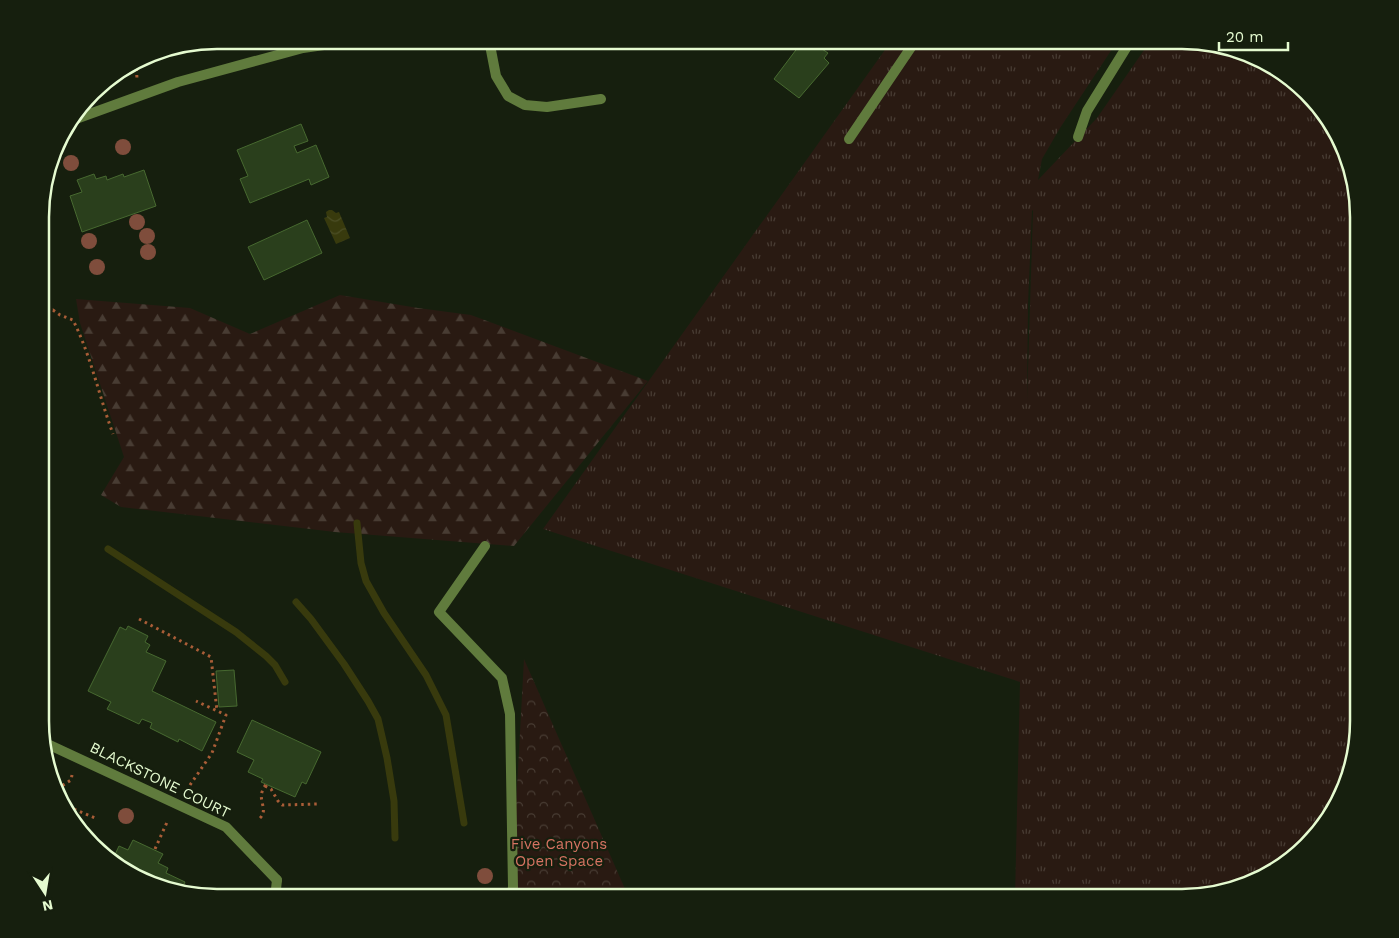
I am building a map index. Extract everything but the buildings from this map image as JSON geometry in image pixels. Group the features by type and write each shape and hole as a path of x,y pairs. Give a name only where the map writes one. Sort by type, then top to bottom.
{"street":[{"path":"82,117 178,82 299,49"},
{"path":"491,49 496,76 508,96 525,105 547,107 601,99"},
{"path":"849,139 910,49"},
{"path":"1078,137 1087,112 1126,49"},
{"path":"485,546 439,612 502,678 510,714 513,889"},
{"name":"BLACKSTONE COURT","path":"50,745 226,827 277,880 276,889"}],"path":[{"path":"136,69 137,79"},
{"path":"49,311 53,310 73,320 88,356 113,434"},
{"path":"140,619 212,657 217,711"},
{"path":"190,785 212,753 226,715 196,701"},
{"path":"62,786 71,780 72,775"},
{"path":"260,818 264,811 261,793 265,785 271,789 282,805 318,804"},
{"path":"74,809 95,818"},
{"path":"155,849 168,820"}],"green space":[{"path":"886,49 1112,49 1042,159 1038,180 1097,118 1145,49 1204,50 1226,54 1256,66 1276,77 1309,106 1328,133 1345,173 1347,184 1350,206 1350,732 1347,754 1341,775 1322,815 1301,840 1266,867 1226,884 1193,889 1015,889 1020,682 543,529","holes":["1032,210 1033,211 1027,401 1028,304"]},
{"path":"340,295 471,315 648,381 514,546 335,532 121,507 101,495 124,457 80,323 76,299 190,308 250,334"},
{"name":"Five Canyons Open Space","path":"524,659 625,889 511,889"}],"water":[{"path":"329,210 336,213 339,212 350,238 336,244 324,218 327,217 326,212"}],"waterway":[{"path":"357,523 361,563 366,581 384,613 426,675 446,715 464,823"},
{"path":"108,549 236,632 275,665 285,682"},
{"path":"296,602 344,664 378,719 394,801 395,838"}]}
